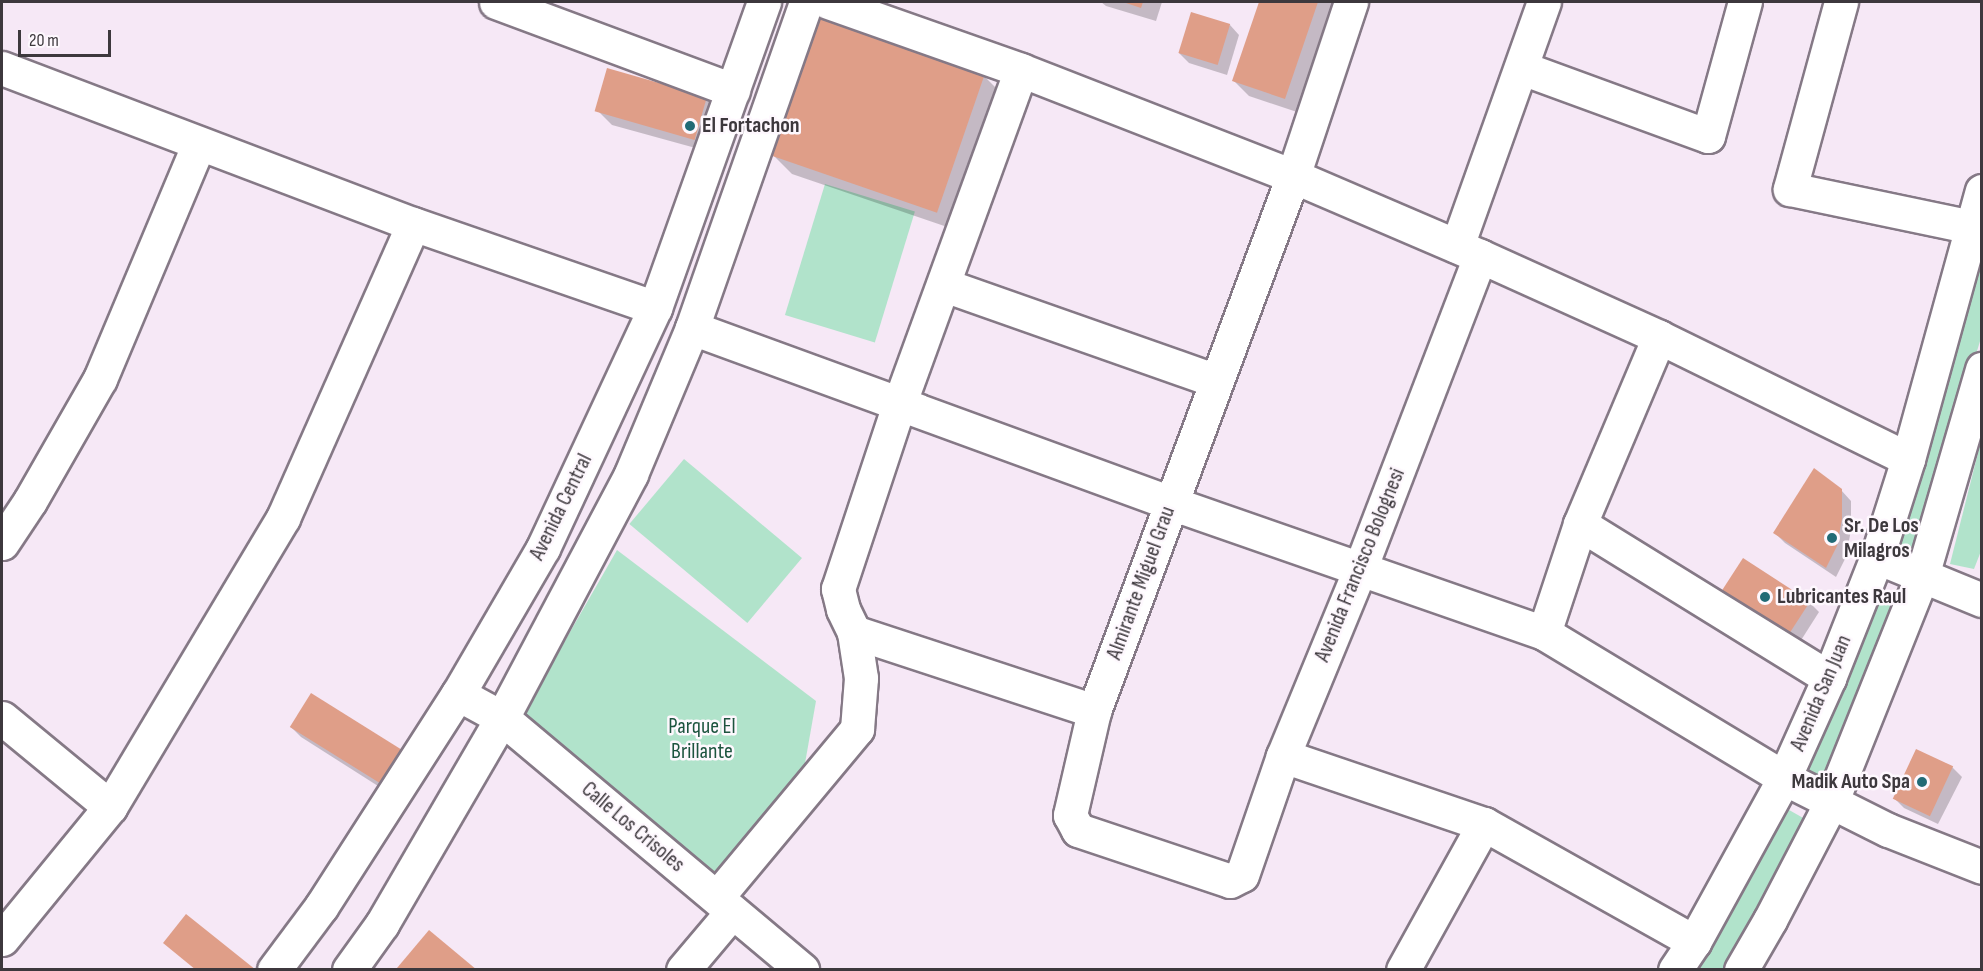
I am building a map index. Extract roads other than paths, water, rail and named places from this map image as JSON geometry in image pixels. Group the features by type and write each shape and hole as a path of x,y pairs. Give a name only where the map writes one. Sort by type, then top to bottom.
{"street":[{"path":"496,2 733,90"},
{"name":"Avenida Central","path":"274,969 321,906 458,694 543,548 655,308 764,2"},
{"name":"Avenida Central","path":"349,969 382,924 502,718 631,474 692,328 806,2"},
{"path":"828,2 1021,70 1293,176 1469,251 1659,337 1908,459"},
{"name":"Almirante Miguel Grau","path":"1242,875 1230,881 1078,830 1070,815 1094,711 1293,176 1351,2"},
{"name":"Avenida Francisco Bolognesi","path":"1242,875 1283,756 1360,569 1469,251 1522,68 1544,2"},
{"path":"1522,68 1708,136 1745,2"},
{"path":"1841,2 1790,189 1972,228"},
{"path":"2,68 413,224 655,308"},
{"path":"683,969 724,904 857,729 861,678 854,632 843,609 838,589 900,402 945,285 1021,70"},
{"path":"2,543 30,501 100,379 199,144"},
{"name":"Avenida San Juan","path":"1675,969 1694,942 1784,778 1829,678 1876,557 1908,459 1982,191"},
{"path":"2,939 110,807 283,518 413,224"},
{"path":"945,285 1217,381"},
{"path":"692,328 900,402 1171,503 1544,633 1784,778 1888,830 1982,867"},
{"path":"1544,633 1580,524 1659,337"},
{"path":"1741,969 1770,920 1831,803 1922,576 1982,369"},
{"path":"1580,524 1829,678"},
{"path":"1876,557 1982,600"},
{"path":"854,632 1094,711"},
{"name":"Calle Los Crisoles","path":"458,694 502,718 802,969"},
{"path":"2,718 110,807"},
{"path":"1283,756 1484,824 1694,942"},
{"path":"1403,969 1484,824"}],"place":[{"name":"El Fortachon","path":"690,126"},
{"name":"Sr. De Los Milagros","path":"1832,538"},
{"name":"Lubricantes Raul","path":"1765,597"},
{"name":"Madik Auto Spa","path":"1922,782"}],"park label":[{"name":"Parque El Brillante","path":"702,738"}]}
